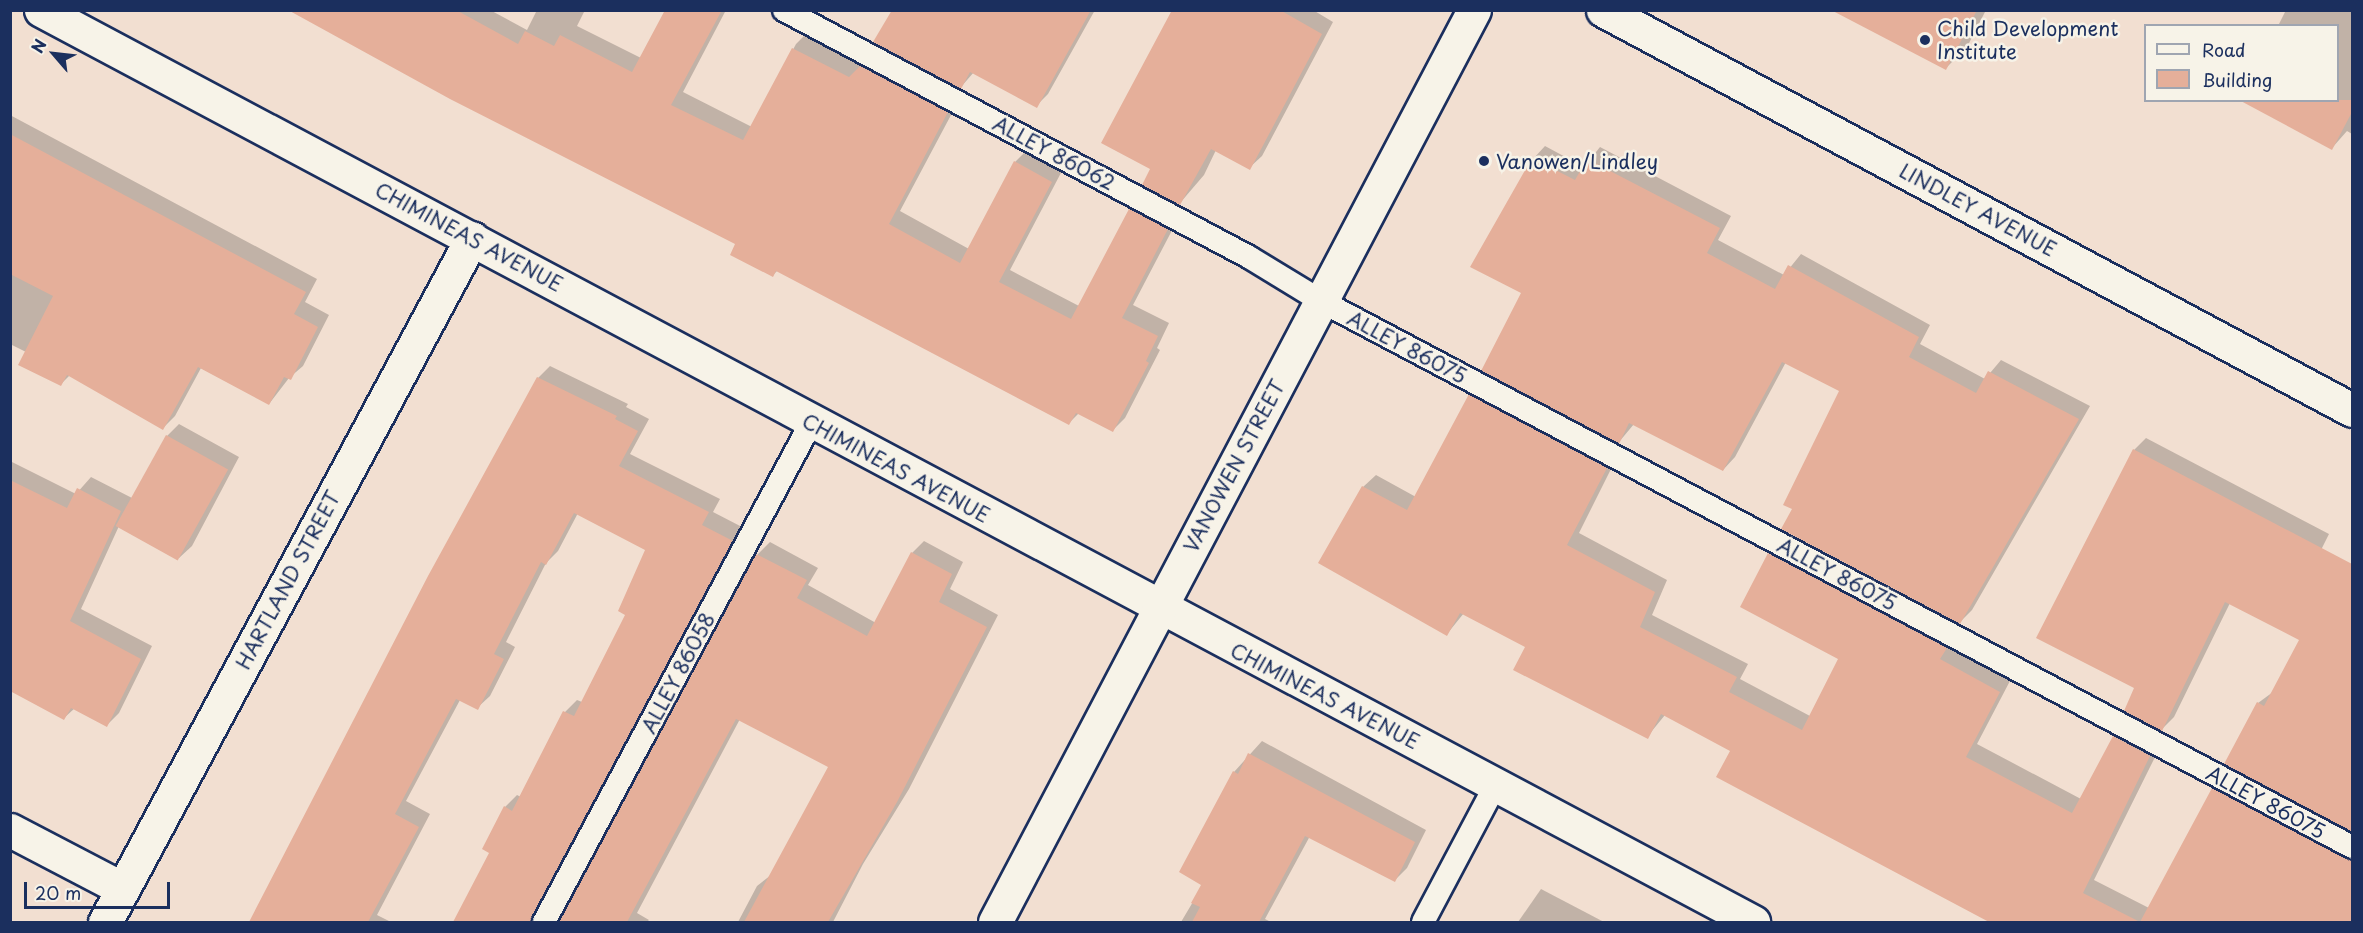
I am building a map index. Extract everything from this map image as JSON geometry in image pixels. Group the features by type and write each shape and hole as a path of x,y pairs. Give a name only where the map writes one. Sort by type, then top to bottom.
{"street":[{"name":"CHIMINEAS AVENUE","path":"41,10 472,238 811,423 1753,922"},
{"name":"VANOWEN STREET","path":"995,922 1474,10"},
{"name":"LINDLEY AVENUE","path":"1604,10 2352,410"},
{"name":"HARTLAND STREET","path":"105,922 472,238"},
{"path":"10,830 123,889"}],"lane":[{"name":"ALLEY 86062","path":"784,10 1249,257 1321,301"},
{"name":"ALLEY 86075","path":"1321,301 2352,847"},
{"name":"ALLEY 86058","path":"544,922 811,423"},
{"path":"1422,922 1496,784"}],"building":[{"path":"288,10 456,10 518,44 525,31 554,46 560,35 632,72 665,10 722,10 671,105 743,140 792,48 849,77 860,66 948,112 889,224 960,263 1014,161 1052,182 999,282 1071,319 1129,209 1168,229 1122,318 1158,336 1146,361 1149,363 1113,432 1076,413 1069,425 776,271 773,277 730,255 735,244 450,99"},
{"path":"892,10 1091,10 1037,108 970,72 961,89 873,42"},
{"path":"1172,10 1280,10 1322,34 1250,170 1211,149 1180,205 1142,185 1150,169 1101,143"},
{"name":"Child Development Institute","path":"1831,10 1977,10 1946,70"},
{"path":"2352,100 2352,112 2332,150 2243,102"},
{"path":"10,134 306,292 294,314 318,327 291,380 284,377 269,405 198,367 163,430 67,375 61,386 18,365 53,296 10,274"},
{"path":"1532,158 1575,180 1587,159 1720,228 1707,253 1775,289 1788,265 1919,337 1909,357 1976,393 1988,371 2079,419 1960,624 1781,529 1792,509 1783,505 1839,391 1782,362 1723,471 1629,423 1619,444 1481,371 1521,293 1470,267"},
{"path":"537,377 617,416 615,419 638,431 619,466 709,512 702,525 733,541 531,922 453,922 489,853 482,849 504,806 512,811 563,711 574,716 625,615 618,611 645,550 574,513 546,565 541,562 494,654 504,659 478,710 456,699 395,814 419,827 368,922 249,922 428,576"},
{"path":"1469,394 1607,468 1567,545 1655,592 1640,627 1737,677 1729,692 1802,730 1838,659 1740,607 1768,553 1947,648 1940,659 2000,692 1966,757 2072,813 2113,736 2150,756 2083,893 2140,922 1989,922 1716,777 1730,751 1661,714 1648,739 1513,670 1525,647 1460,613 1447,636 1318,563 1362,486 1407,510"},
{"path":"166,435 228,469 178,560 116,526"},
{"path":"2133,449 2352,564 2352,832 2224,764 2257,702 2264,706 2299,640 2225,602 2162,731 2124,711 2134,688 2036,638"},
{"path":"10,480 67,508 77,488 121,511 70,621 141,659 107,727 71,708 64,720 10,691"},
{"path":"911,552 952,574 939,602 987,627 897,802 828,922 744,922 828,767 736,719 627,922 559,922 756,554 807,580 797,598 867,636"},
{"path":"1248,753 1415,842 1395,882 1305,836 1259,922 1192,922 1200,907 1191,903 1201,885 1179,872 1233,771 1238,774"},
{"path":"2212,788 2352,860 2352,922 2140,922"}],"place":[{"name":"Child Development Institute","path":"1925,40"},
{"name":"Vanowen/Lindley","path":"1484,161"}]}
